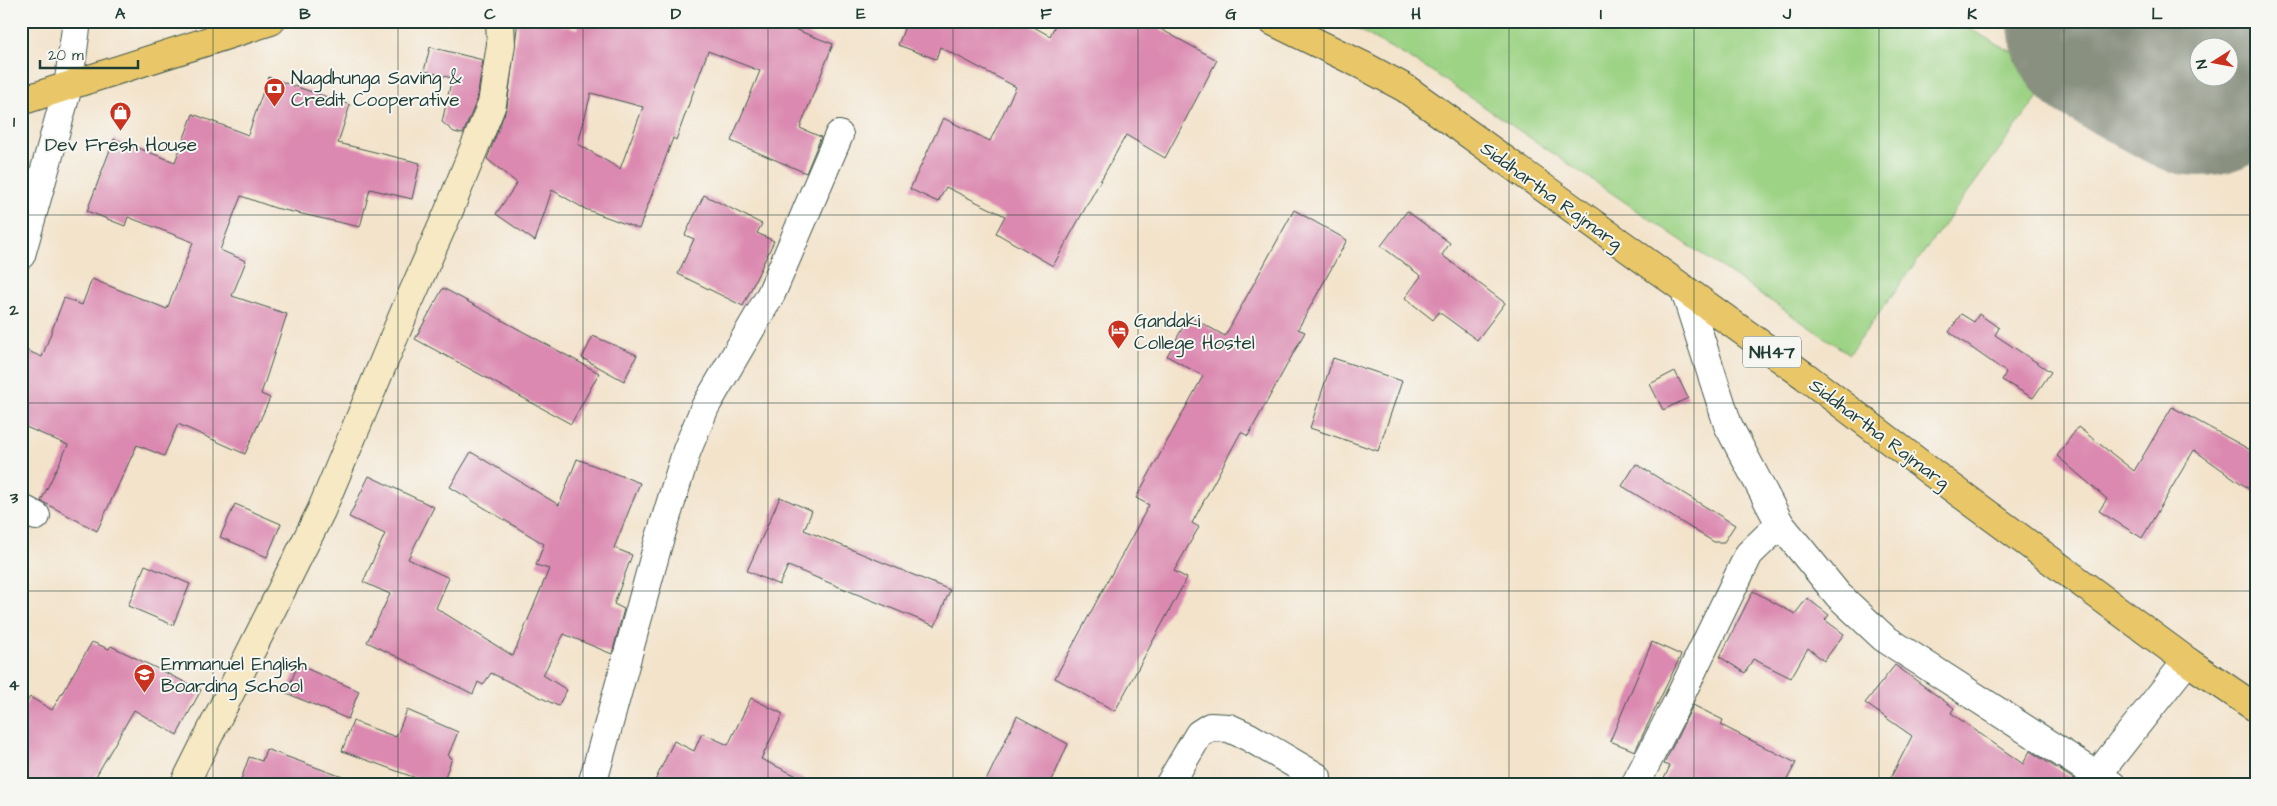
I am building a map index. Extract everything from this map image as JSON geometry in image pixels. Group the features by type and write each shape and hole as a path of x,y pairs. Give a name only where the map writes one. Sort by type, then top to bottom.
{"highway":[{"path":"21,101 271,21"},
{"name":"Siddhartha Rajmarg","path":"1272,21 1405,88 1685,292 1805,376 1939,478 2187,661 2256,708"}],"main road":[{"path":"184,785 321,511 448,213 492,104 501,44 500,21"}],"street":[{"path":"21,255 68,87 77,21"},
{"path":"592,785 658,544 688,450 705,407 771,294 839,135"},
{"path":"1685,292 1728,425 1780,524 1838,595 1884,638 2104,780 2187,661"},
{"path":"1635,785 1671,715 1748,554 1780,524"},
{"path":"1169,785 1199,734 1210,727 1229,728 1249,737 1317,777 1317,785"}],"green space":[{"path":"1343,21 1955,21 2054,75 1849,354 1427,68"}],"building":[{"path":"518,21 541,21 578,29 580,21 773,21 833,44 800,128 821,137 806,173 731,141 760,71 708,51 676,140 673,138 639,229 585,209 552,190 535,241 496,214 517,183 487,159 507,107","holes":["591,93 643,107 620,169 578,144"]},
{"path":"889,21 1023,21 1050,36 1057,21 1146,21 1217,60 1165,158 1126,135 1053,266 996,233 1005,216 946,187 938,202 910,189 943,118 990,141 1016,87 940,47 936,59 898,45 904,29"},
{"path":"430,47 483,60 477,100 463,134 454,132 442,122 452,78 424,71"},
{"path":"268,77 350,105 338,143 420,163 412,199 370,189 360,227 275,208 241,196 220,250 246,261 232,296 287,314 261,394 270,398 245,454 178,424 164,456 137,445 97,531 41,501 68,445 21,425 21,348 42,357 64,298 82,305 92,279 167,309 193,242 128,217 125,226 87,211 114,139 175,162 193,114 248,135"},
{"path":"704,195 762,224 757,233 774,241 743,306 678,274 694,239 685,235"},
{"path":"1294,210 1347,240 1298,329 1305,332 1248,436 1241,432 1192,523 1199,527 1174,571 1187,578 1115,711 1055,678 1149,505 1136,498 1203,376 1167,356 1189,316 1225,336"},
{"path":"1407,211 1450,243 1442,255 1505,303 1477,340 1439,312 1433,320 1405,298 1421,276 1381,246"},
{"path":"443,288 599,373 571,424 415,339"},
{"path":"1961,314 1974,322 1979,314 1999,328 1995,335 2051,372 2033,398 2002,380 2006,372 1949,332"},
{"path":"593,336 637,355 624,381 582,358"},
{"path":"1333,358 1402,381 1378,451 1310,428"},
{"path":"1675,371 1688,398 1663,410 1650,384"},
{"path":"2172,407 2256,453 2256,494 2194,450 2142,538 2099,511 2107,499 2057,456 2078,427 2134,471"},
{"path":"471,452 559,505 577,459 640,483 614,548 632,555 614,604 624,609 612,654 564,634 543,675 567,690 558,706 491,673 483,685 478,682 473,694 367,642 390,594 363,582 385,534 349,517 369,476 434,507 408,559 449,578 436,608 513,656 549,569 536,565 544,544 450,487"},
{"path":"1636,464 1735,525 1724,542 1714,542 1622,486"},
{"path":"780,497 812,511 804,530 950,590 935,626 788,566 779,585 747,571"},
{"path":"235,504 281,524 267,557 220,537"},
{"path":"145,565 190,584 173,625 128,606"},
{"path":"1753,591 1795,614 1807,598 1829,615 1825,620 1844,634 1824,661 1808,648 1791,678 1753,659 1745,673 1720,657"},
{"path":"92,642 109,649 111,646 201,690 177,735 134,710 91,785 21,785 21,711 30,697 52,710"},
{"path":"1652,642 1681,655 1635,751 1610,741"},
{"path":"298,665 359,691 348,719 286,693"},
{"path":"1895,665 1954,708 1951,713 2023,764 2030,751 2083,785 1887,785 1912,736 1865,703"},
{"path":"751,698 783,714 761,759 816,785 653,785 674,741 694,751 702,733 728,745"},
{"path":"1693,705 1723,720 1721,725 1796,763 1784,785 1661,785 1670,766 1664,764"},
{"path":"407,710 458,732 448,756 452,758 442,785 435,785 342,751 353,721 396,737"},
{"path":"1017,716 1068,744 1050,785 984,785"},
{"path":"266,749 356,782 355,785 239,785 249,757 262,761"}],"runway":[{"path":"2118,21 2190,61"}],"place":[{"name":"Nagdhunga Saving & Credit Cooperative","path":"275,107"},
{"name":"Dev Fresh House","path":"121,132"},
{"name":"Gandaki College Hostel","path":"1118,350"},
{"name":"Emmanuel English Boarding School","path":"145,693"}]}
